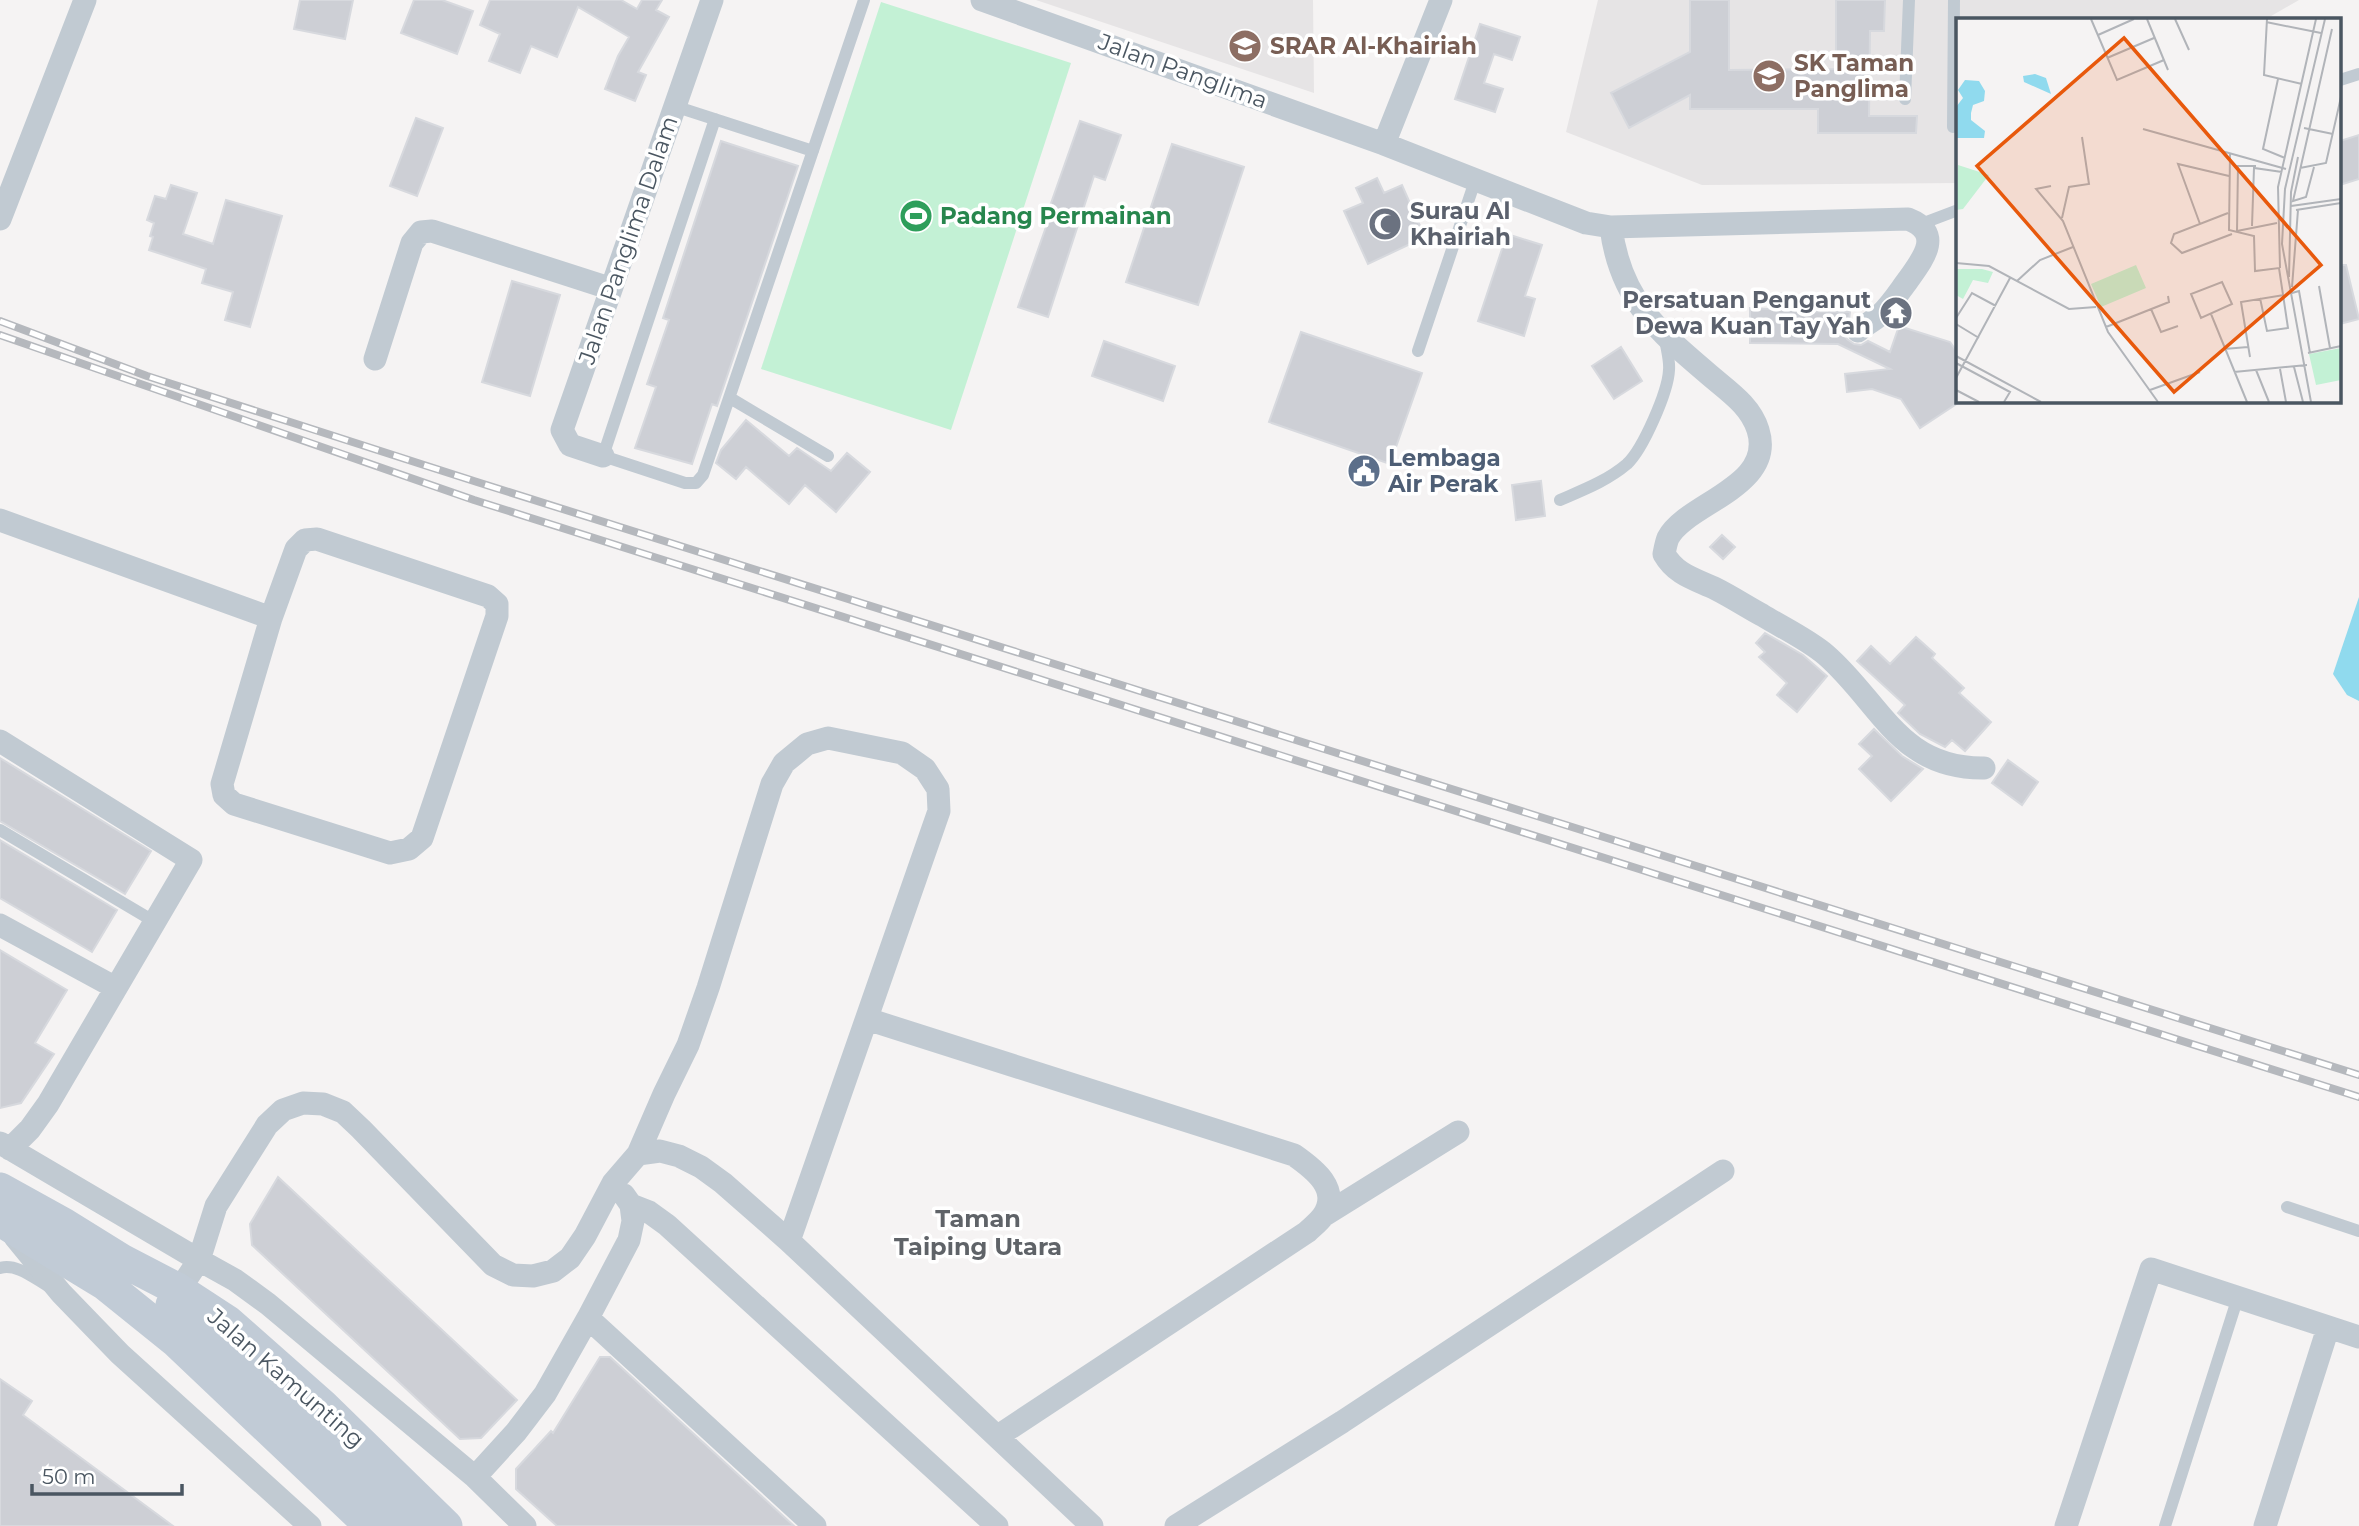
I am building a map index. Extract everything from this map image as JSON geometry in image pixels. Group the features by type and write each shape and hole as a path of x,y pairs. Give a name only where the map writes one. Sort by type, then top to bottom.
{"main road":[{"name":"Jalan Kamunting","path":"0,1189 123,1261 179,1290 228,1322 393,1472 446,1526"},
{"name":"Jalan Kamunting","path":"0,1221 105,1284 177,1342 371,1526"},
{"path":"123,1261 412,1526"}],"street":[{"path":"0,219 85,0"},
{"name":"Jalan Panglima Dalam","path":"603,456 569,445 562,430 609,288 712,0"},
{"name":"Jalan Panglima","path":"982,0 1384,144 1586,223 1611,228 1908,219 1921,225"},
{"path":"1384,144 1441,0"},
{"path":"1858,331 1880,315 1894,300 1923,260 1928,246 1927,234 1921,225"},
{"path":"1611,228 1614,250 1633,296 1665,337 1737,398 1749,412 1758,431 1760,450 1752,470 1732,489 1677,527 1668,539 1664,554 1671,566 1802,638 1825,654 1898,735 1921,754 1967,768 1984,768"},
{"path":"374,359 412,243 421,232 432,231 609,288"},
{"path":"0,520 271,618"},
{"path":"317,538 488,596 497,604 497,616 422,838 409,849 390,853 234,804 224,795 222,784 271,618 296,549 305,540 317,538"},
{"path":"179,1290 199,1260 216,1206 267,1125 283,1110 303,1103 323,1104 343,1112 492,1265 513,1276 533,1276 553,1271 570,1258 613,1183 638,1154 688,1045 772,784 785,763 807,744 828,738 902,753 925,769 938,789 939,811 789,1241"},
{"path":"0,741 191,860 48,1104 30,1129 5,1146 235,1280 268,1304 475,1477 525,1526"},
{"path":"0,925 116,988"},
{"path":"867,1019 1294,1155 1311,1166 1325,1181 1330,1198 1323,1216"},
{"path":"998,1436 1307,1232 1323,1216 1458,1132"},
{"path":"638,1154 660,1151 679,1156 701,1167 723,1183 789,1241 1092,1526"},
{"path":"1176,1526 1342,1422 1723,1171"},
{"path":"613,1183 631,1205 649,1212 667,1225 997,1526"},
{"path":"475,1477 516,1432 545,1394 629,1240 633,1221 631,1205"},
{"path":"0,1221 61,1293 120,1354 310,1526"},
{"path":"2066,1526 2151,1269 2329,1328 2358,1332"},
{"path":"588,1318 815,1526"},
{"path":"2265,1526 2329,1328"}],"lane":[{"path":"715,119 603,456 685,484 696,483 704,475 864,0"},
{"path":"1905,99 1909,0"},
{"path":"1953,127 1954,0"},
{"path":"2342,79 2359,74"},
{"path":"674,106 813,151"},
{"path":"1418,351 1476,178"},
{"path":"1921,225 1956,211"},
{"path":"1560,500 1599,484 1628,463 1643,441 1668,378 1665,337"},
{"path":"730,398 828,456"},
{"path":"0,830 155,922"},
{"path":"2287,1207 2359,1231"},
{"path":"0,1268 14,1267 61,1293"},
{"path":"2165,1526 2238,1297"}],"shaded area":[{"name":"SRAR Al-Khairiah","path":"1036,0 1313,0 1314,93"},
{"name":"SK Taman Panglima","path":"1598,0 2299,0 2268,18 1956,18 1956,183 1702,185 1566,132"}],"green space":[{"name":"Padang Permainan","path":"881,2 1071,63 951,430 761,369"}],"water":[{"path":"2359,597 2359,701 2347,695 2333,674"}],"building":[{"path":"300,0 353,0 345,39 294,29"},
{"path":"414,0 442,0 473,11 457,54 401,33"},
{"path":"490,0 621,0 637,9 642,0 662,0 656,10 669,17 638,72 646,75 635,101 605,89 629,37 578,7 557,57 531,46 520,73 489,61 500,34 480,25"},
{"path":"1690,0 1729,0 1729,70 1836,69 1836,0 1885,0 1884,31 1870,31 1869,116 1917,116 1916,133 1818,133 1818,109 1690,109 1690,95 1629,128 1611,93 1690,52"},
{"path":"1480,24 1520,37 1512,60 1494,54 1484,83 1503,89 1495,112 1455,99"},
{"path":"416,118 443,128 417,196 390,186"},
{"path":"1080,121 1121,135 1105,180 1094,176 1048,317 1018,307"},
{"path":"2359,135 2359,179 2342,184 2342,140"},
{"path":"721,141 798,166 717,406 712,404 692,464 635,448 656,387 647,384 669,320 663,318"},
{"path":"1172,144 1244,167 1198,305 1126,282"},
{"name":"Surau Al Khairiah","path":"1377,178 1384,193 1402,185 1425,237 1368,264 1344,211 1363,203 1356,188"},
{"path":"171,185 197,193 183,234 213,244 226,200 282,216 250,327 225,320 233,292 202,283 206,269 149,250 154,223 147,220 155,196 166,199"},
{"path":"1507,234 1542,245 1525,296 1535,299 1524,336 1478,321"},
{"path":"2342,265 2346,265 2359,319 2342,323"},
{"path":"512,281 560,295 530,396 482,382"},
{"path":"1795,293 1795,311 1850,312 1844,333 1854,344 1861,345 1868,341 1890,352 1899,326 1950,342 1956,350 1958,403 1920,428 1901,399 1872,389 1847,392 1845,374 1890,369 1838,344 1750,343 1750,308 1770,309 1770,294"},
{"path":"1301,332 1422,373 1390,464 1269,422"},
{"path":"1104,341 1175,366 1163,401 1092,376"},
{"path":"1621,347 1642,381 1614,399 1592,366"},
{"path":"746,420 789,456 797,448 831,471 847,453 870,472 836,512 805,485 789,504 746,467 736,479 716,463 721,450"},
{"path":"1541,481 1545,516 1516,520 1512,485"},
{"path":"1722,535 1735,547 1723,559 1710,547"},
{"path":"1765,633 1803,655 1827,676 1797,712 1777,695 1787,683 1759,657 1765,652 1756,643"},
{"path":"1916,637 1935,654 1932,658 1964,688 1959,693 1991,722 1965,751 1952,740 1945,747 1920,734 1898,713 1905,705 1857,661 1871,646 1890,664"},
{"path":"1874,729 1902,756 1923,769 1891,801 1859,769 1872,756 1859,744"},
{"path":"0,758 151,851 125,894 0,821"},
{"path":"2008,760 2038,782 2022,805 1992,783"},
{"path":"0,840 117,910 92,952 0,898"},
{"path":"0,950 67,990 35,1043 54,1054 21,1103 0,1108"},
{"path":"278,1177 517,1400 481,1438 460,1439 252,1245 250,1224"},
{"path":"600,1357 610,1357 794,1526 557,1526 516,1489 516,1469 551,1431 553,1433"},
{"path":"0,1379 32,1401 23,1415 173,1526 0,1526"}],"railway":[{"path":"0,321 147,376 477,482 2359,1075"},
{"path":"0,335 474,500 2359,1097"}],"place":[{"name":"SRAR Al-Khairiah","path":"1245,46"},
{"name":"SK Taman Panglima","path":"1769,76"},
{"name":"Padang Permainan","path":"916,216"},
{"name":"Surau Al Khairiah","path":"1385,224"},
{"name":"Persatuan Penganut Dewa Kuan Tay Yah","path":"1896,313"},
{"name":"Lembaga Air Perak","path":"1364,471"}],"district":[{"name":"Taman Taiping Utara","path":"978,1232"}]}
